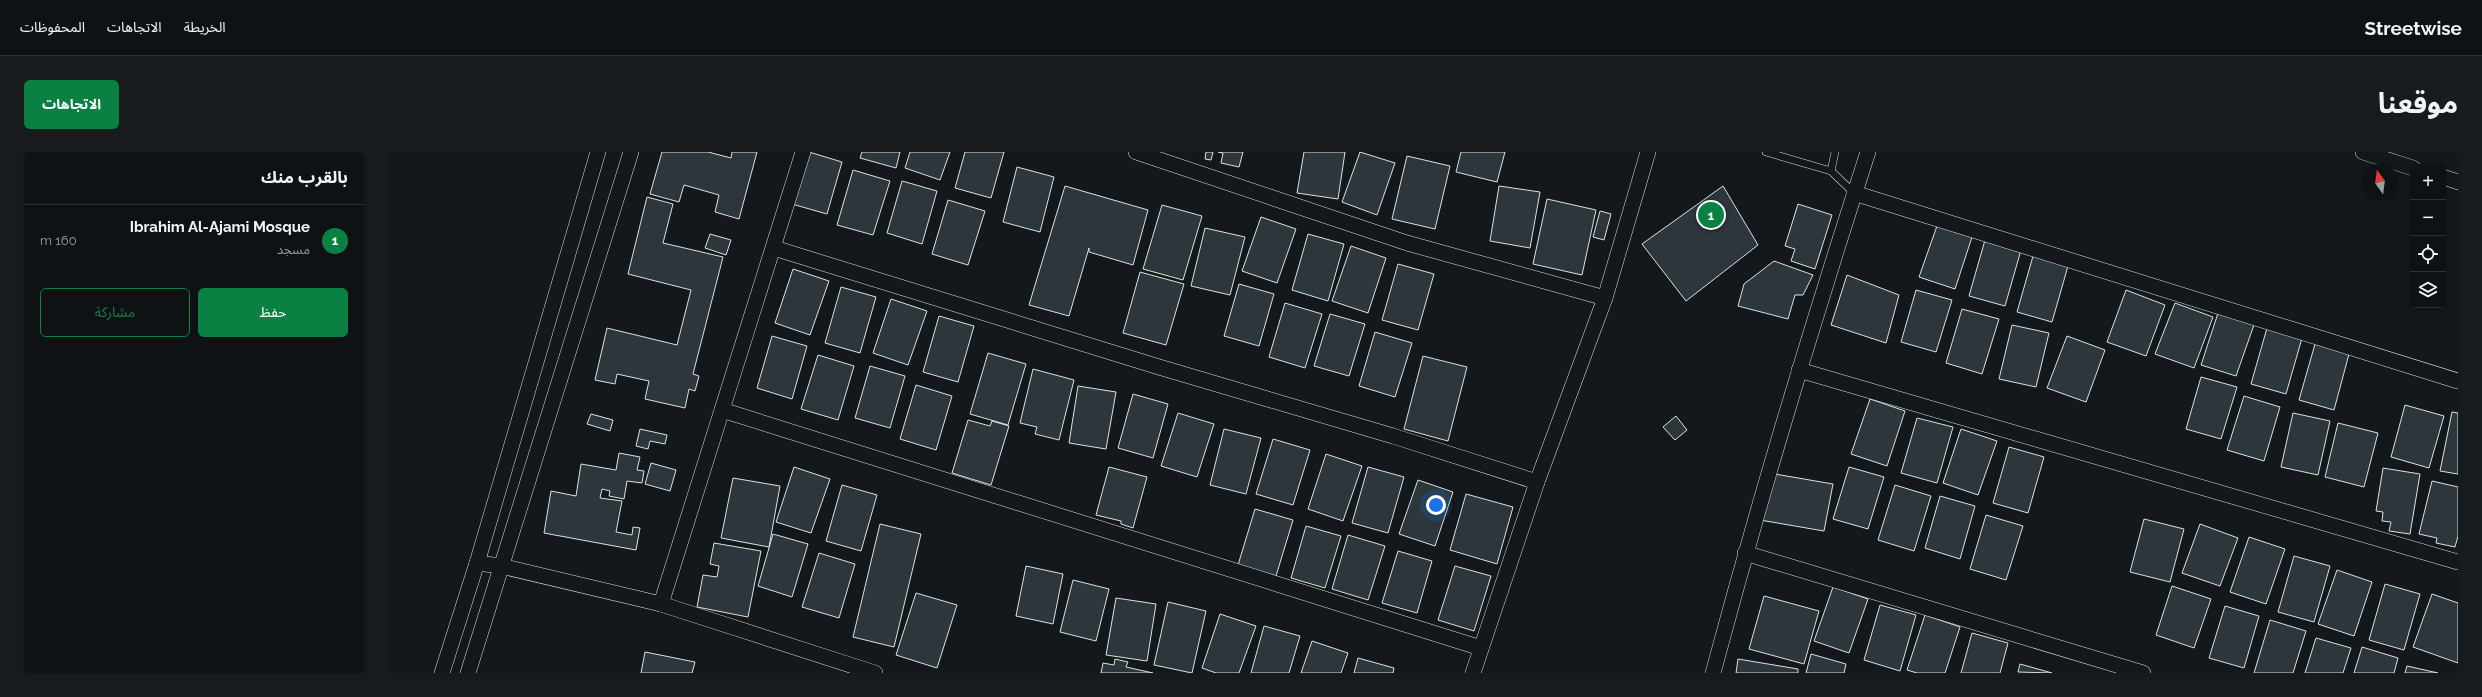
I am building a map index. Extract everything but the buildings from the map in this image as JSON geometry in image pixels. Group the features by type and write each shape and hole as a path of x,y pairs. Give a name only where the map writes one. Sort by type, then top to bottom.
{"street":[{"path":"442,673 477,563 598,152"},
{"path":"468,673 500,566 631,152"},
{"path":"660,604 774,248 803,152"},
{"path":"1136,152 1407,243 1605,298"},
{"path":"1473,673 1537,482 1605,298 1648,152"},
{"path":"1713,673 1745,553 1799,370 1868,152"},
{"path":"2363,152 2410,167"},
{"path":"2446,178 2458,182"},
{"path":"1854,193 2458,381"},
{"path":"774,248 1159,368 1394,436 1537,482"},
{"path":"1799,370 2458,562"},
{"path":"722,410 1482,648"},
{"path":"1745,553 2143,673"},
{"path":"477,563 500,566 660,604 875,673"}],"lane":[{"path":"1766,152 1831,171 1854,193"},
{"path":"1831,171 1835,152"}],"place":[{"name":"Ibrahim Al-Ajami Mosque","path":"1711,215"}]}
